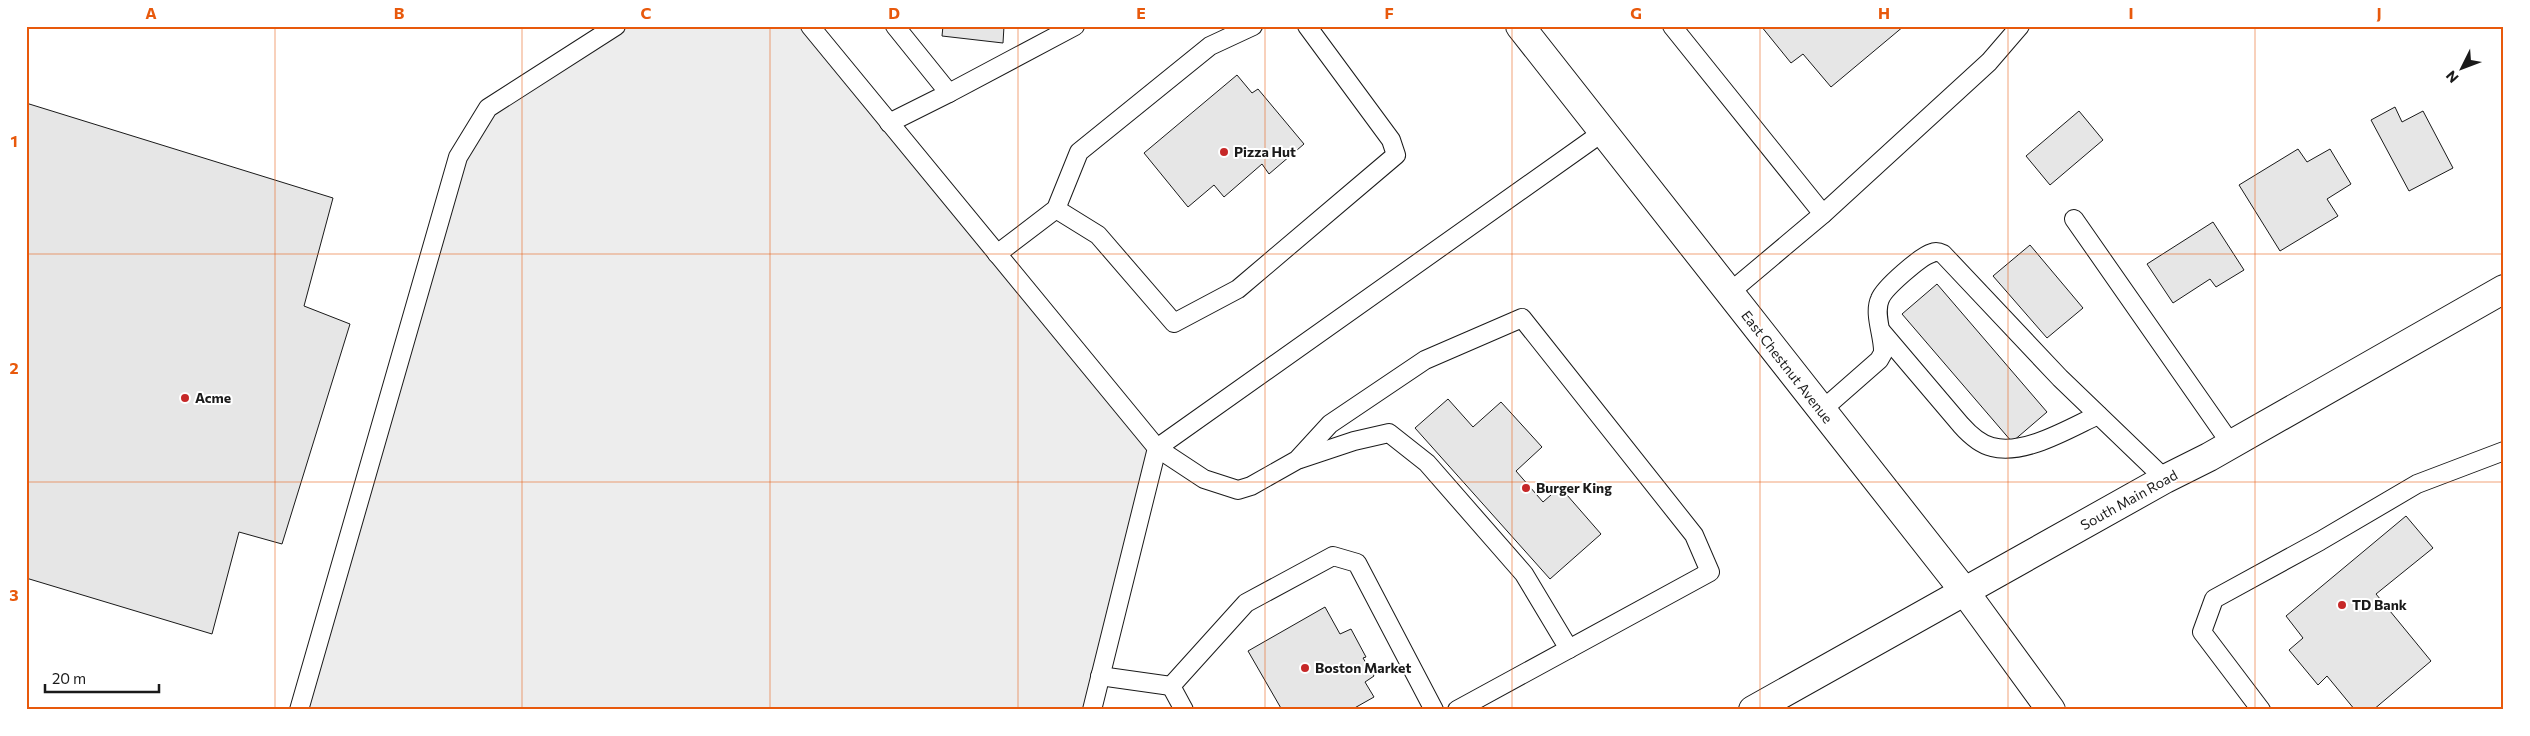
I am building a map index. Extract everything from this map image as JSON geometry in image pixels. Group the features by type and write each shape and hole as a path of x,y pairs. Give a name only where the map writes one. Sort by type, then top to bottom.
{"street":[{"name":"East Chestnut Avenue","path":"1520,26 1965,592 2052,710"},
{"name":"South Main Road","path":"1753,710 2165,479 2231,444 2504,289"}],"lane":[{"path":"300,710 458,157 488,108 616,26"},
{"path":"810,26 1157,448 1204,480 1238,490 1264,480 1297,460 1354,441 1389,433 1427,463 1524,574 1569,649"},
{"path":"895,26 948,93"},
{"path":"889,123 1075,26"},
{"path":"997,254 1056,209 1078,152 1210,46 1253,26"},
{"path":"1056,209 1098,235 1174,323 1238,289 1396,154 1391,140 1307,26"},
{"path":"1672,26 1823,214"},
{"path":"1730,293 1823,214 1989,62 2020,26"},
{"path":"1092,710 1157,448 1603,132"},
{"path":"2074,219 2231,444"},
{"path":"1822,410 1879,360 1883,353 1879,299 1886,290 1914,265 1930,253 1937,251 1943,254 2060,378 2165,479"},
{"path":"1297,460 1330,424 1425,360 1522,318 1694,535 1710,572 1457,710"},
{"path":"1882,332 1961,425 1971,435 1992,447 2034,444 2098,415"},
{"path":"2261,710 2202,632 2214,600 2417,484 2504,451"},
{"path":"1171,686 1246,603 1334,556 1357,563 1434,710"},
{"path":"1100,676 1171,686"},
{"path":"1171,686 1184,710"}],"shaded area":[{"path":"616,26 810,26 1157,448 1092,710 299,710 458,157 488,108"}],"building":[{"path":"943,26 1004,26 1003,43 942,36"},
{"path":"1761,26 1904,26 1831,87 1803,54 1791,63"},
{"path":"1237,75 1252,93 1258,89 1304,144 1269,174 1262,164 1224,197 1214,185 1188,207 1144,153"},
{"path":"26,103 333,198 304,306 350,324 282,544 239,532 212,634 26,578"},
{"path":"2395,107 2402,122 2423,111 2453,168 2409,191 2371,120"},
{"path":"2079,111 2103,140 2050,185 2026,156"},
{"path":"2298,149 2307,162 2330,149 2351,184 2327,199 2338,216 2280,251 2239,185"},
{"path":"2213,222 2244,270 2216,287 2210,279 2173,303 2147,264"},
{"path":"2030,245 2083,308 2047,338 1993,276"},
{"path":"1937,284 2047,412 2012,442 1902,314"},
{"path":"1448,399 1473,427 1501,402 1542,447 1516,471 1543,502 1560,487 1601,534 1550,579 1415,428"},
{"name":"TD Bank","path":"2406,516 2433,548 2376,594 2431,661 2373,710 2355,710 2327,676 2318,685 2289,650 2303,638 2286,616"},
{"path":"1325,607 1340,634 1351,629 1366,657 1363,658 1374,676 1365,682 1374,697 1351,710 1282,710 1248,651"}],"place":[{"name":"Pizza Hut","path":"1224,152"},
{"name":"Acme","path":"185,398"},
{"name":"Burger King","path":"1526,488"},
{"name":"TD Bank","path":"2342,605"},
{"name":"Boston Market","path":"1305,668"}]}
